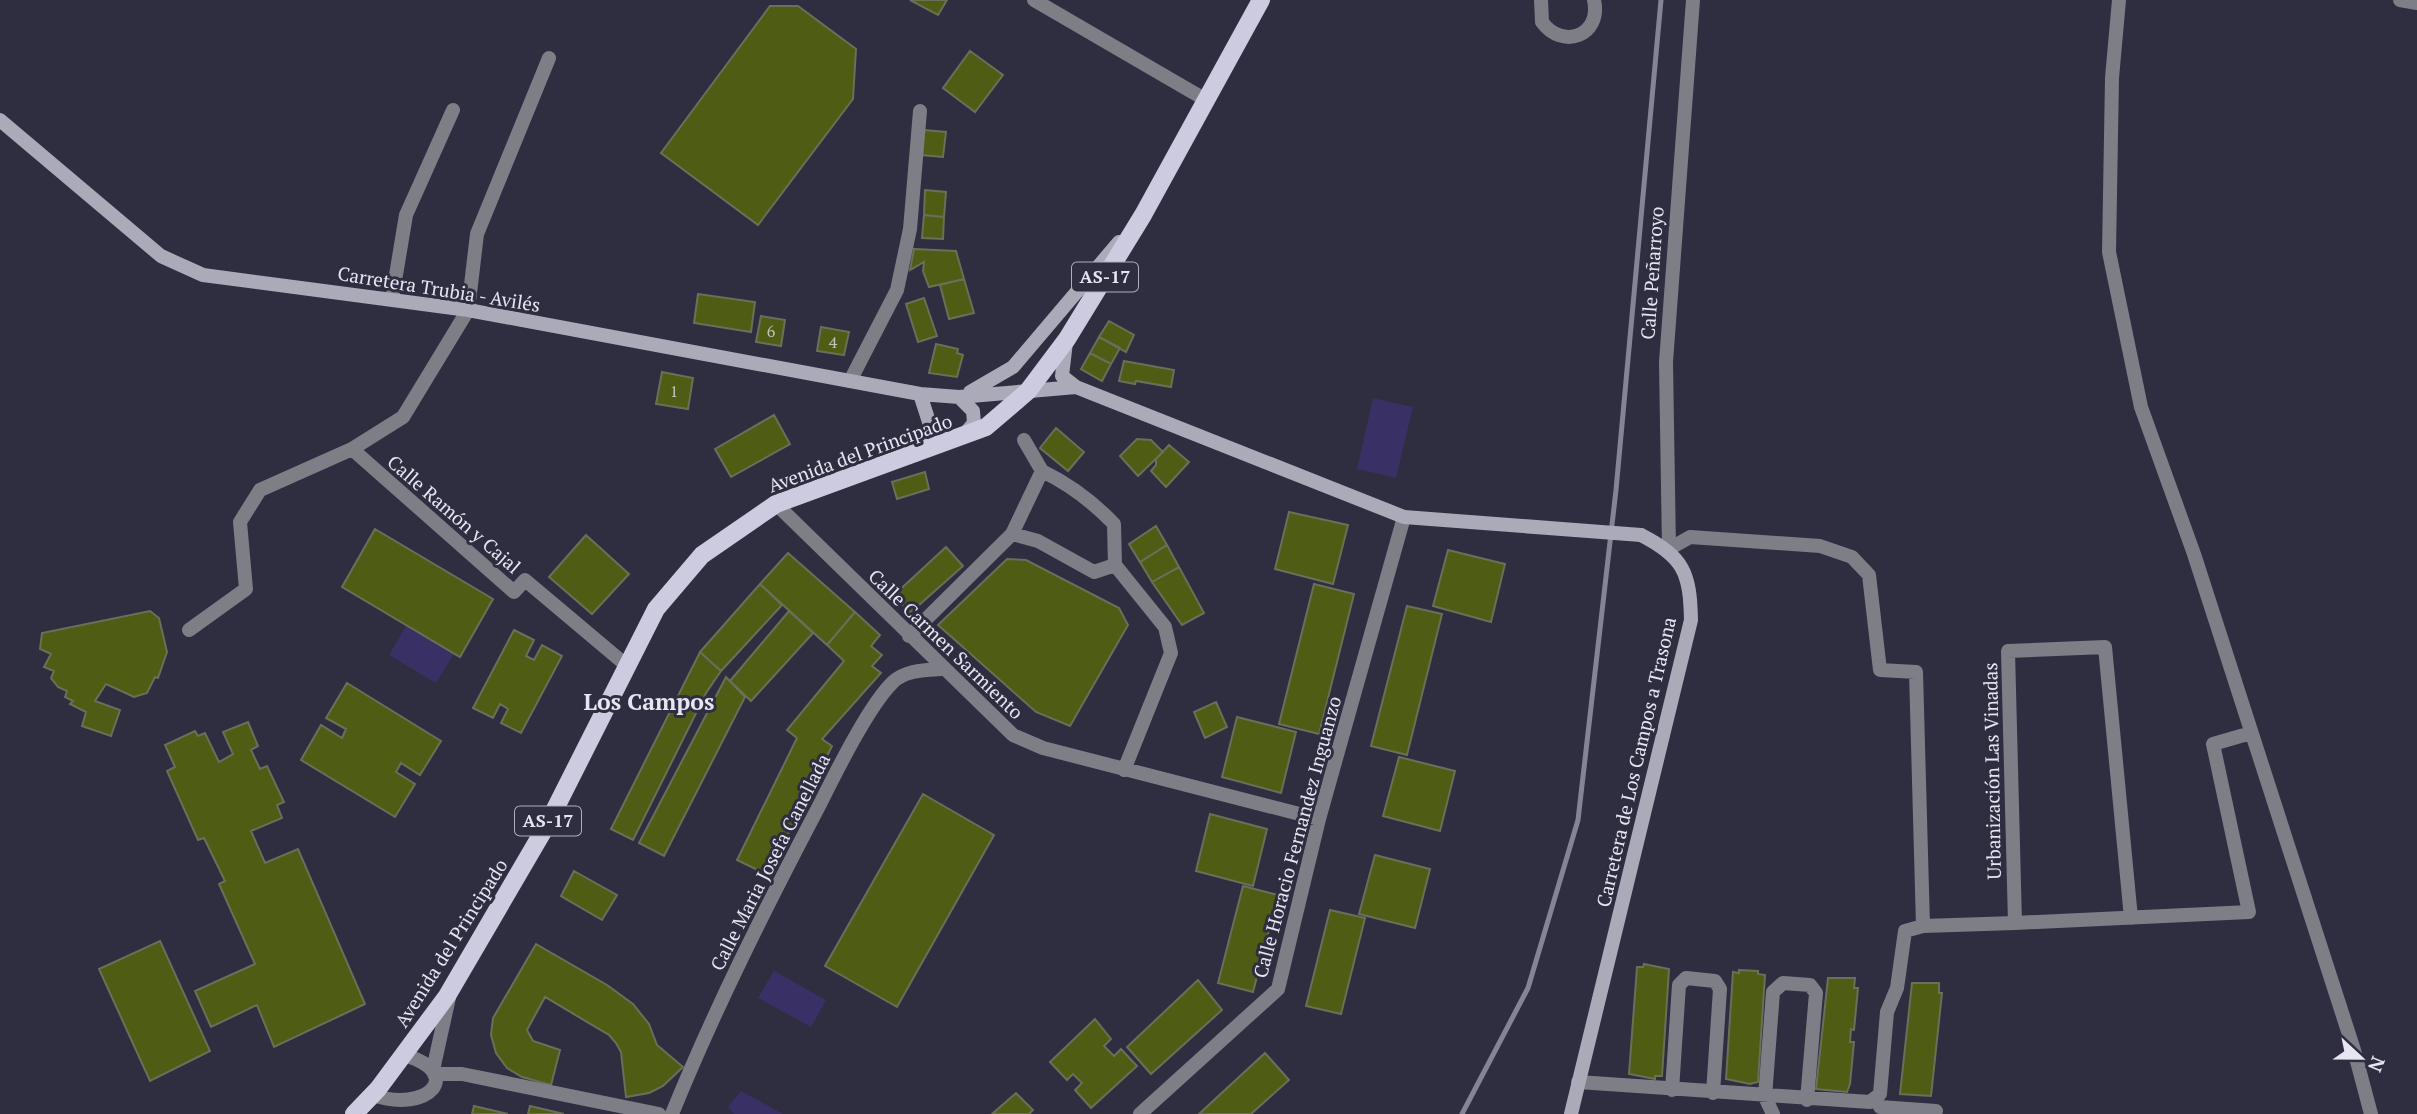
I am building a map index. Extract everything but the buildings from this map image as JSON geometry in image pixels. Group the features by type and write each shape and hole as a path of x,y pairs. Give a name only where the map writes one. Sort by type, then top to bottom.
{"main road":[{"name":"Avenida del Principado","path":"354,1114 373,1095 404,1055 451,988 548,823 656,609 702,555 776,504 986,427 1028,391 1067,339 1143,215 1261,0"},
{"name":"Carretera Trubia - Avilés","path":"0,120 161,256 204,275 468,310 920,394 959,397 1076,387"},
{"path":"963,437 974,423 973,411 959,397 984,387 1013,367 1143,215"},
{"path":"1067,339 1062,376 1076,387 1404,517 1642,535 1669,549"},
{"path":"915,455 930,425 920,394"},
{"name":"Carretera de Los Campos a Trasona","path":"1571,1114 1690,620 1690,583 1669,549"}],"street":[{"path":"1034,0 1206,100"},
{"path":"1541,0 1539,13 1542,22 1555,36 1565,38 1574,38 1590,28 1596,11 1594,0"},
{"name":"Calle Peñarroyo","path":"1669,549 1666,362 1693,0"},
{"path":"2119,0 2112,78 2109,252 2141,407 2194,554 2354,1050 2371,1114"},
{"path":"2400,0 2417,3"},
{"path":"189,630 246,589 240,522 260,491 352,449 403,417 468,310 477,234 549,58"},
{"path":"392,299 405,215 453,110"},
{"path":"850,381 897,290 910,229 920,111"},
{"path":"1024,440 1042,471 1066,482 1091,501 1114,524 1115,565 1165,627 1171,653 1124,770"},
{"name":"Calle Ramón y Cajal","path":"352,449 514,592 525,580 626,665"},
{"path":"909,636 1012,534 1042,471"},
{"name":"Calle Carmen Sarmiento","path":"776,504 1013,736 1043,748 1124,770 1320,819"},
{"name":"Calle Horacio Fernandez Inguanzo","path":"1140,1114 1278,989 1320,819 1404,517"},
{"path":"1012,534 1038,541 1094,572 1115,565"},
{"path":"1669,549 1690,537 1820,546 1852,557 1869,575 1880,670 1916,672 1923,926"},
{"name":"Urbanización Las Vinadas","path":"2015,922 2008,651 2105,647 2131,918"},
{"name":"Calle Maria Josefa Canellada","path":"672,1114 749,940 831,782 876,705 893,681 917,670 942,669"},
{"path":"1880,1105 1887,1012 1897,988 1905,931 1923,926 2249,912 2213,744 2251,733"},
{"path":"1672,1090 1679,985 1686,978 1700,978 1715,981 1720,989 1713,1093"},
{"path":"1773,1114 1765,1097 1773,992 1783,983 1810,985 1816,993 1807,1100"},
{"path":"373,1095 393,1109 422,1108 432,1094 451,988"},
{"path":"404,1055 426,1062 435,1076"},
{"path":"435,1076 482,1078 659,1114"},
{"path":"1578,1083 1870,1102 1936,1111"}],"shaded area":[{"path":"1373,398 1413,407 1396,478 1357,469"},
{"path":"406,626 454,654 436,683 389,655"},
{"path":"774,971 826,1000 811,1027 758,998"},
{"path":"741,1091 783,1114 734,1114 728,1107"}],"railway":[{"path":"1462,1114 1528,988 1578,820 1616,490 1661,0"}],"district":[{"name":"Los Campos","path":"649,702"}]}
